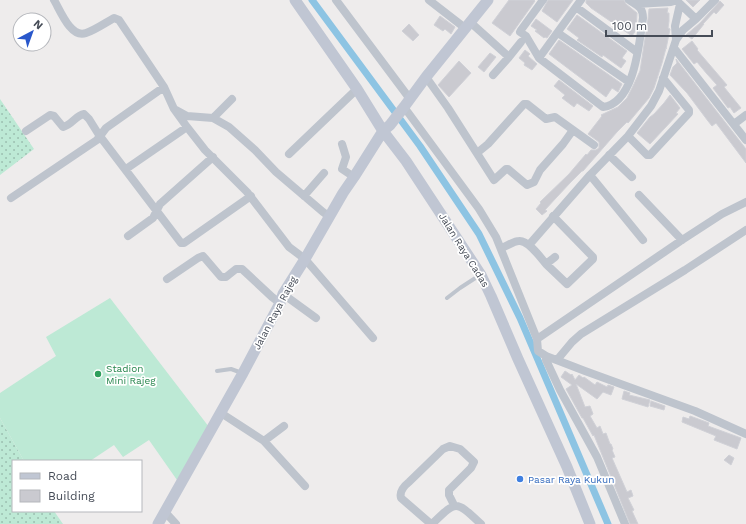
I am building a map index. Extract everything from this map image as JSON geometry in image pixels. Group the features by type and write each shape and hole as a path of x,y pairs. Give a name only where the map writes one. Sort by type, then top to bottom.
{"street":[{"path":"54,0 72,31 75,32 85,34 114,18 119,20 164,87 174,109 187,127 213,157 251,196 265,217 289,247 306,259 374,338"},
{"name":"Jalan Raya Cadas","path":"295,0 386,128 481,275 492,296 518,359 567,467 590,524"},
{"path":"336,0 405,105 479,209 496,237 537,339 538,350 543,354 557,360 694,411 746,434"},
{"name":"Jalan Raya Rajeg","path":"158,524 243,373 282,299 343,193 386,128 488,0"},
{"path":"543,0 520,31 526,36 539,58 603,107 609,107 619,99 634,71 643,18 641,9 632,2"},
{"path":"539,58 558,34 581,0"},
{"path":"529,245 590,175 628,136 651,106 659,91 675,44 683,30 715,0"},
{"path":"430,1 468,25 509,57"},
{"path":"632,2 678,2 696,19"},
{"path":"678,2 675,26 675,44 746,140"},
{"path":"576,7 637,52"},
{"path":"558,34 629,82"},
{"path":"493,75 521,42"},
{"path":"426,77 448,108 494,180 506,169 508,169 527,185 530,184 536,178 537,173 563,144 573,130"},
{"path":"628,136 647,155 650,155 689,113 689,110 663,78"},
{"path":"11,198 97,140 99,135 106,128 164,87"},
{"path":"290,154 357,89"},
{"path":"213,118 232,99"},
{"path":"477,153 488,144 524,104 527,104 546,119 555,117 594,144"},
{"path":"174,109 187,116 213,118 229,127 255,150 276,172 330,217"},
{"path":"26,131 50,115 54,116 63,127 66,127 83,113 180,242 184,243 251,196"},
{"path":"734,124 746,115"},
{"path":"126,169 187,127"},
{"path":"342,144 346,157 342,169 354,177"},
{"path":"609,155 632,177"},
{"path":"128,236 153,218 160,204 213,157"},
{"path":"304,196 324,173"},
{"path":"590,175 643,240"},
{"path":"639,196 682,240"},
{"path":"537,339 682,240 722,214 746,202"},
{"path":"501,248 519,241 523,241 529,245 567,284 593,260 593,257 553,216"},
{"path":"557,360 581,334 685,270 746,230"},
{"path":"167,279 203,256 221,277 226,277 236,269 242,270 272,297 282,299 316,318"},
{"path":"546,264 555,257"},
{"path":"543,354 560,390 597,457 625,524"},
{"path":"221,412 264,441 305,486"},
{"path":"264,441 284,426"},
{"path":"454,505 449,496 449,490 471,468 474,462 460,449 450,446 446,447 404,487 400,493 401,498 431,524 454,505 458,505 463,508 481,524"},
{"path":"165,512 176,524"}],"lane":[{"path":"447,298 481,275"},
{"path":"217,371 231,369 243,373"}],"green space":[{"path":"0,99 34,149 0,175"},
{"name":"Stadion Mini Rajeg","path":"110,298 209,427 177,480 149,440 123,457 114,445 92,460 23,460 0,418 0,393 56,356 46,337"},
{"path":"0,418 23,460 12,460 12,512 55,512 63,524 0,524"}],"building":[{"path":"509,0 535,1 510,36 492,23"},
{"path":"548,0 573,0 557,22 542,11"},
{"path":"586,0 624,0 626,4 637,13 636,30 632,36 591,8 586,3"},
{"path":"686,0 700,0 693,7"},
{"path":"720,1 724,5 716,14 714,12 692,39 686,35 700,23"},
{"path":"668,8 668,28 670,29 666,49 654,88 649,98 628,123 627,122 617,132 542,215 536,209 541,203 540,202 569,174 586,154 587,155 591,150 596,150 599,148 599,142 588,134 602,116 601,115 618,107 627,98 640,71 649,9"},
{"path":"577,15 627,51 622,58 626,61 621,68 603,55 602,57 577,40 579,38 567,29"},
{"path":"440,16 455,27 451,34 445,29 443,31 434,25"},
{"path":"536,19 552,31 547,38 544,38 531,26"},
{"path":"409,24 419,35 413,41 402,31"},
{"path":"559,40 622,84 618,92 612,88 606,97 549,54"},
{"path":"692,41 698,49 697,50 727,85 724,87 741,108 734,113 730,107 728,108 713,88 717,85 697,62 694,64 682,49"},
{"path":"525,50 530,54 528,56 537,64 532,70 524,65 525,63 519,58"},
{"path":"490,53 496,57 484,72 478,67"},
{"path":"676,59 746,149 746,163 716,123 712,126 687,93 670,75 673,67 677,63"},
{"path":"459,61 471,73 449,97 438,85"},
{"path":"559,80 593,106 589,111 577,103 574,107 562,98 565,95 554,86"},
{"path":"670,95 680,108 676,113 678,114 650,144 637,133"},
{"path":"565,371 571,375 572,374 575,380 579,375 595,385 597,382 607,387 608,385 614,387 611,395 603,392 597,399 576,384 585,407 590,406 593,414 590,416 597,428 600,426 603,434 606,433 611,444 615,457 612,458 627,492 631,490 633,496 628,498 634,510 632,511 638,524 630,524 594,435 593,436 566,389 572,385 561,377"},
{"path":"624,391 630,393 629,395 650,400 648,407 622,399"},
{"path":"651,401 665,406 664,410 650,406"},
{"path":"690,416 709,423 708,426 741,438 737,449 714,440 716,436 682,422 683,417 689,419"},
{"path":"729,455 734,458 731,465 724,460"}],"waterway":[{"path":"312,0 420,146 479,234 520,318 608,524"}],"place":[{"name":"Stadion Mini Rajeg","path":"98,374"},
{"name":"Pasar Raya Kukun","path":"520,479"}]}
